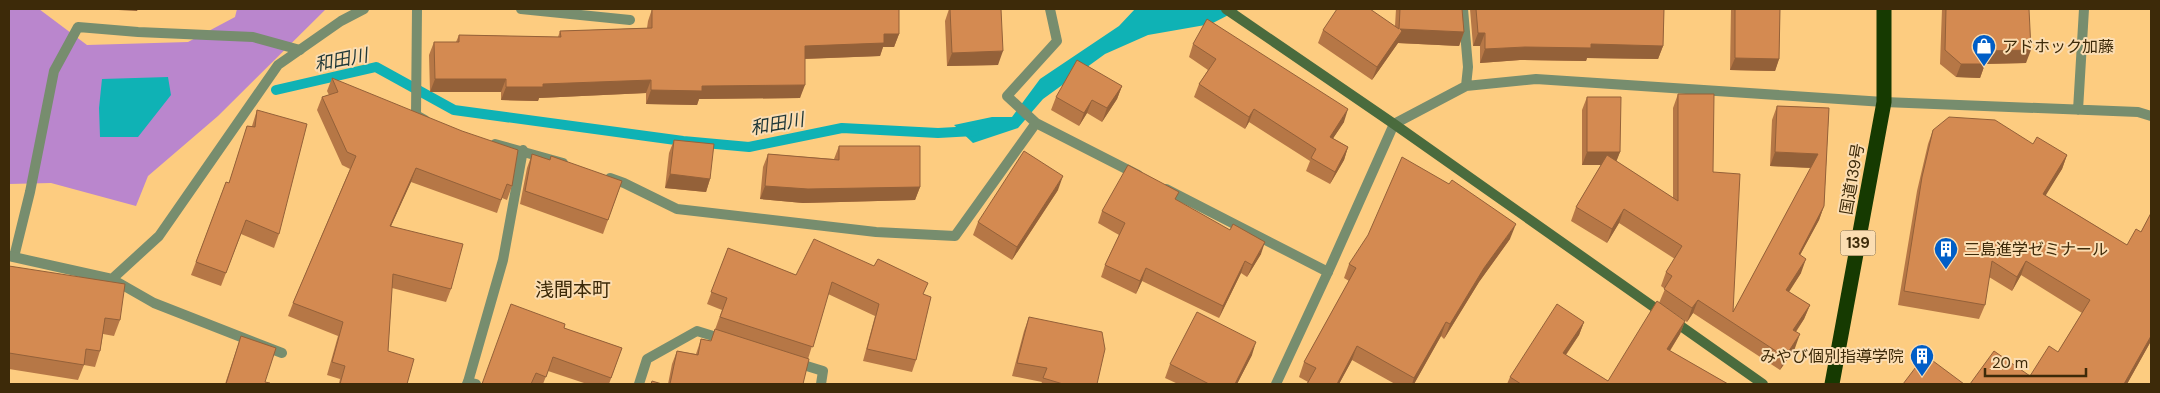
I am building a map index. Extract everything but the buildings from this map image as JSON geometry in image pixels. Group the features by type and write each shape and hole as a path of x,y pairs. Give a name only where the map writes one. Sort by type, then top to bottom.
{"highway":[{"name":"国道139号","path":"1832,384 1884,102 1884,9"}],"street":[{"path":"112,279 159,236 278,65 341,21 364,9"},
{"path":"417,9 416,115 434,124"},
{"path":"521,9 630,20"},
{"path":"1050,9 1057,41 1007,96 1034,121 1328,272"},
{"path":"1226,9 1394,124 1763,384"},
{"path":"2078,110 2084,9"},
{"path":"1463,11 1468,67 1466,86"},
{"path":"282,353 154,303 112,279 11,257 30,192 54,71 78,27 138,32 252,37 300,50"},
{"path":"1276,384 1394,124 1466,86 1536,79 1884,102 2138,112 2151,116"},
{"path":"597,174 624,182 676,209 876,232 955,236 1034,121"},
{"path":"482,140 523,150 569,165"},
{"path":"470,383 503,260 523,150"},
{"path":"639,384 647,359 697,331 733,343"},
{"path":"787,360 823,372 821,384"}],"shaded area":[{"path":"9,9 39,9 87,45 188,42 235,17 237,9 326,9 218,116 148,176 136,206 51,183 9,184"}],"water":[{"path":"1135,9 1240,9 1211,24 1148,35 1105,54 1043,99 1018,128 973,143 954,125 992,117 1012,117 1040,79 1119,26"},
{"path":"168,77 171,95 138,137 100,137 99,108 102,79"}],"waterway":[{"name":"和田川","path":"276,90 376,67 454,110 683,141 749,147 842,128 938,133 974,131"}],"place":[{"name":"アドホック加藤","path":"1984,67"},
{"name":"三島進学ゼミナール","path":"1946,270"},
{"name":"みやび個別指導学院","path":"1922,377"}],"district":[{"name":"浅間本町","path":"573,289"}]}
